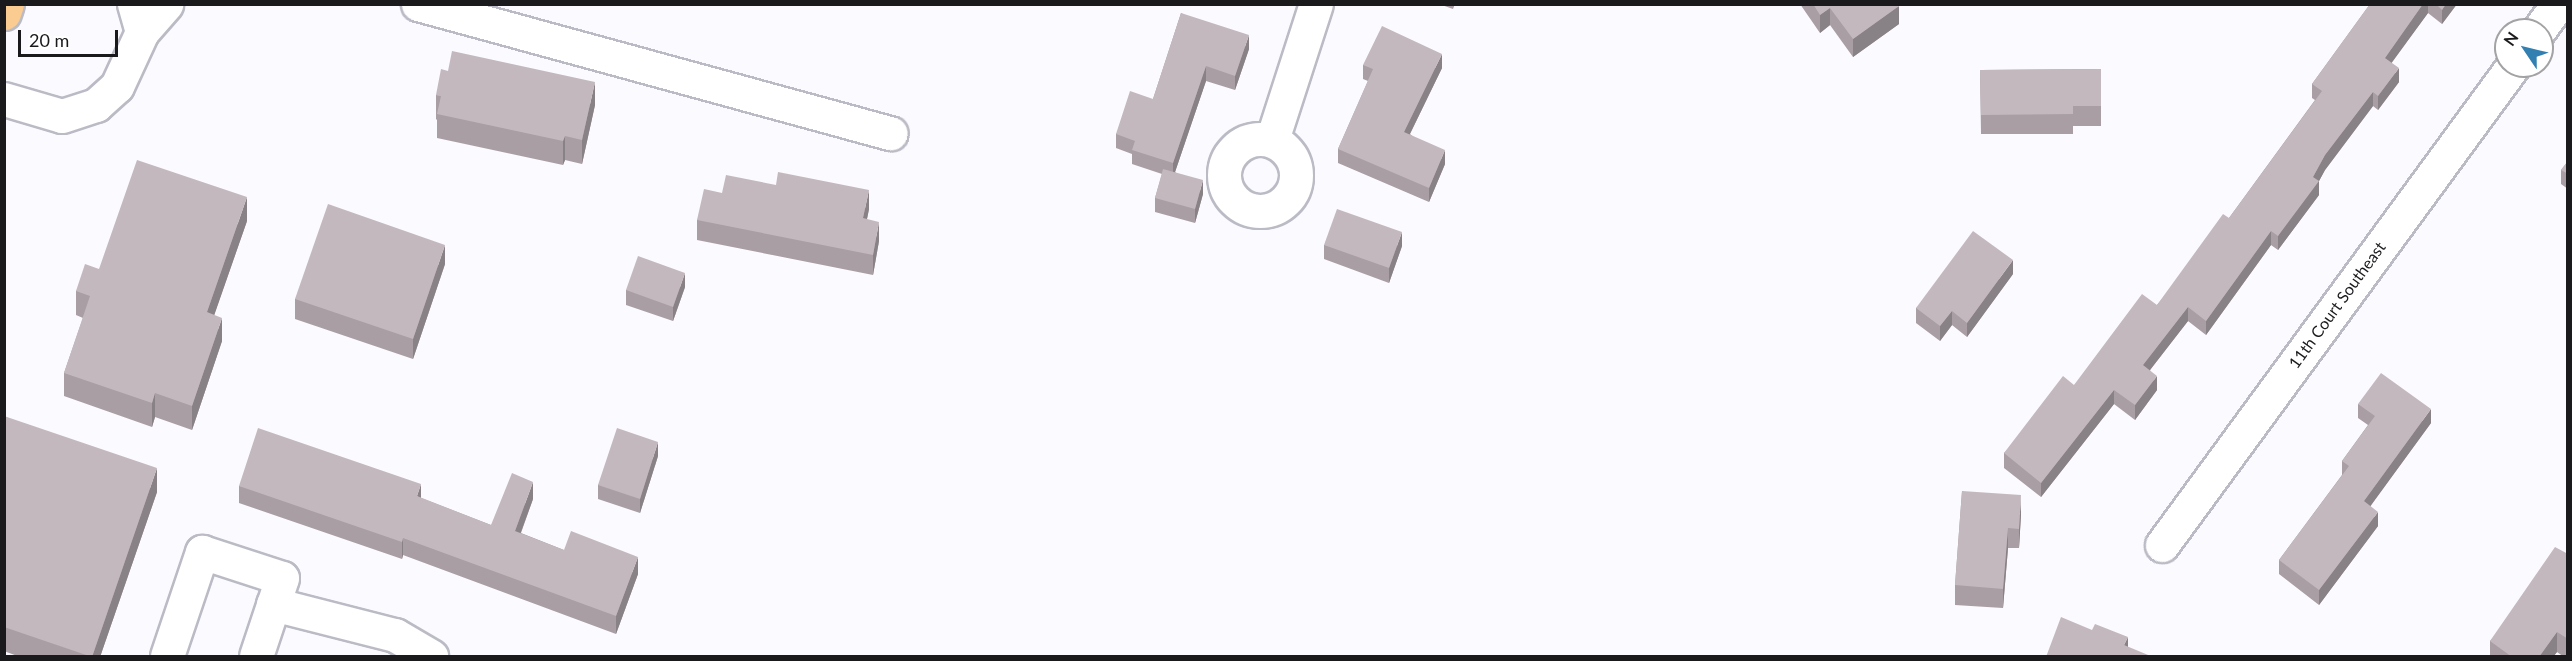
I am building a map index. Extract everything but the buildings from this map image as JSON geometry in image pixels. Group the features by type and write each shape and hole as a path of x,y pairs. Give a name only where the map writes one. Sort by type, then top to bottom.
{"main road":[{"path":"4,13 8,4"}],"street":[{"path":"4,99 62,116 96,105 117,86 138,18 166,4"},
{"path":"418,4 891,134"},
{"path":"1272,140 1316,4"},
{"path":"2548,18 2558,4"},
{"name":"11th Court Southeast","path":"2162,544 2503,78"},
{"path":"167,657 202,552 282,578 256,657"},
{"path":"273,604 395,634 432,657"}]}
